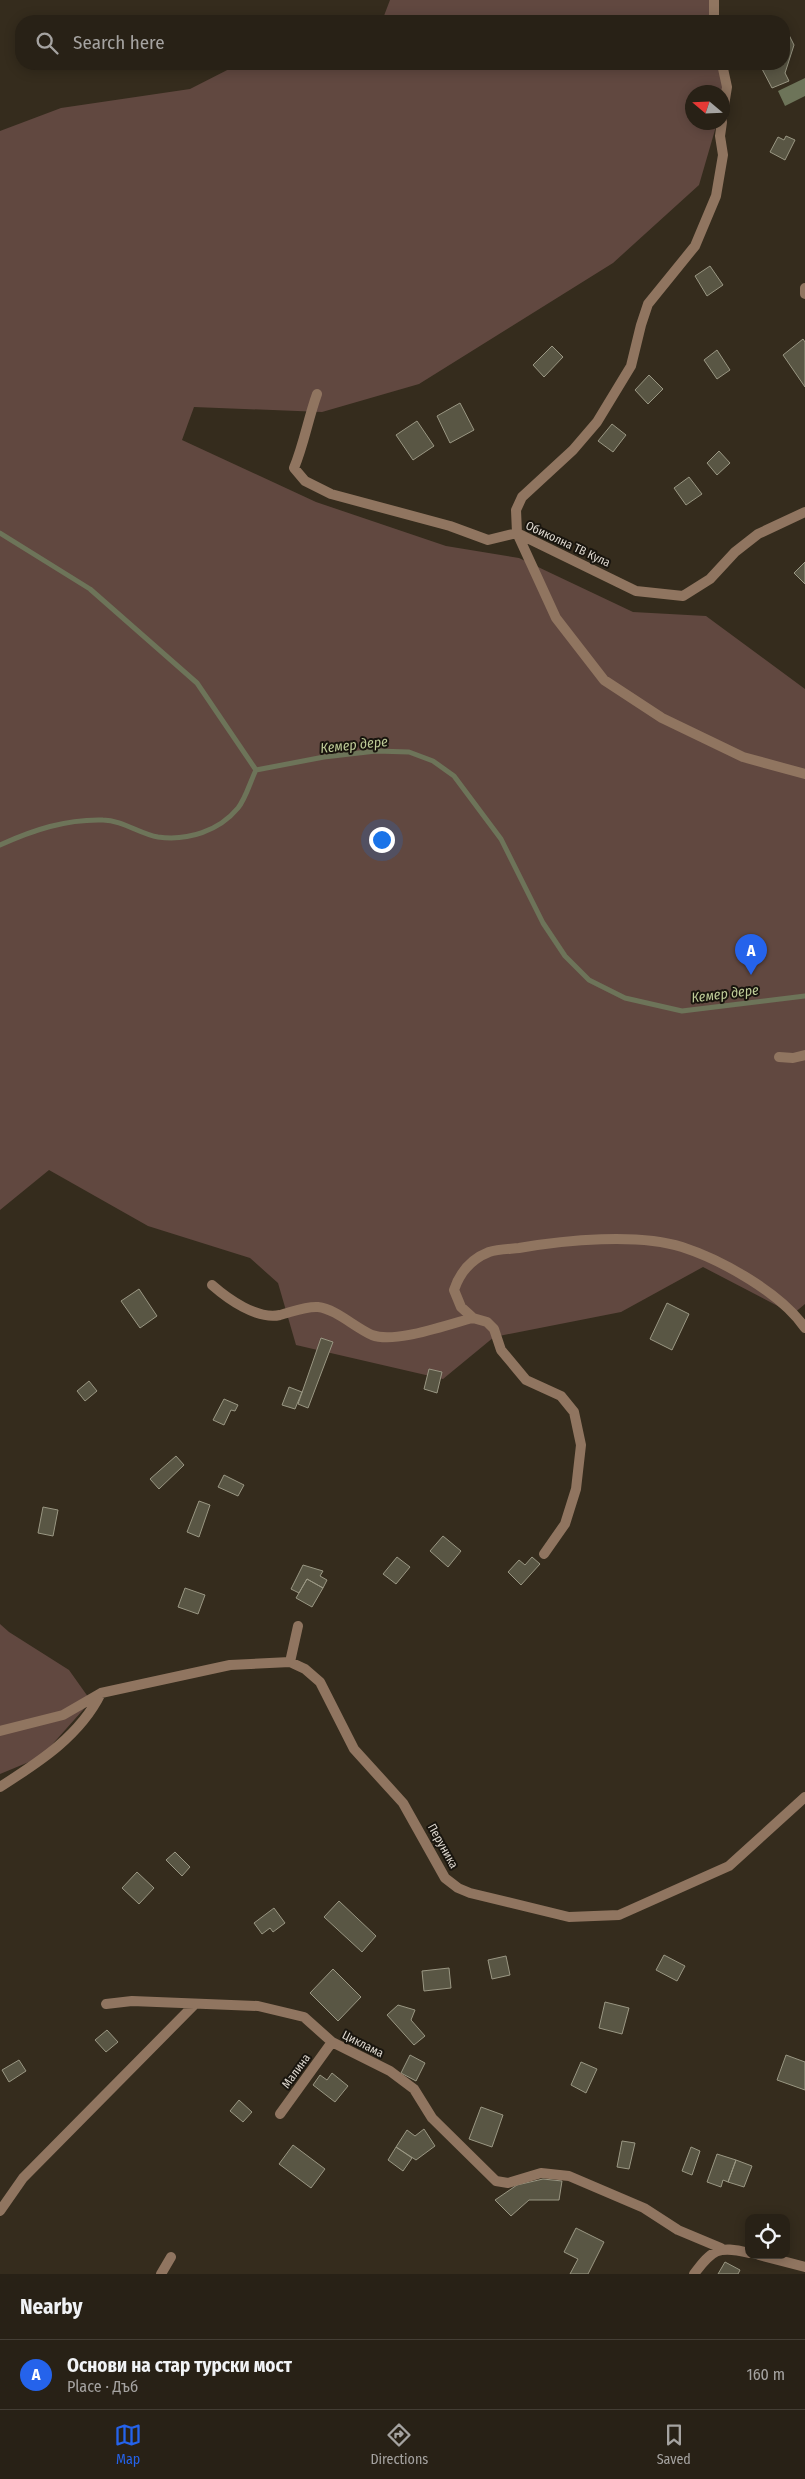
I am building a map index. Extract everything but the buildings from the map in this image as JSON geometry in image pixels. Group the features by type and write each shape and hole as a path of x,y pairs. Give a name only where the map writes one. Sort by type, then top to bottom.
{"street":[{"path":"714,0 714,15"},
{"path":"723,70 727,85"},
{"path":"721,130 723,155 716,196 694,246 648,304 631,366 597,422 573,450 522,497 516,510 518,533 556,618 604,680 662,718 743,758 805,774"},
{"path":"805,288 805,294"},
{"name":"Обиколна ТВ Кула","path":"317,394 306,424 303,446 294,468 305,481 331,494 450,526 488,540 518,533 636,591 683,596 710,579 735,552 758,534 805,512"},
{"path":"779,1057 794,1058 805,1055"},
{"path":"544,1554 565,1524 576,1489 581,1446 574,1412 561,1396 526,1380 501,1350 494,1329 487,1322 473,1318 462,1307 454,1290 460,1274 468,1265 489,1252 559,1241 644,1240 681,1246 714,1260 776,1298 805,1328"},
{"path":"212,1285 230,1300 257,1312 278,1316 317,1307 336,1313 349,1324 374,1336 394,1337 473,1318"},
{"path":"0,1731 63,1715 100,1693 230,1665 290,1662 298,1626"},
{"name":"Перуника","path":"290,1662 305,1669 320,1682 354,1749 403,1803 446,1878 458,1888 470,1893 569,1917 618,1915 729,1866 805,1797"},
{"path":"0,1787 34,1766 68,1739 94,1706 100,1693"},
{"name":"Циклама","path":"106,2004 132,2002 258,2006 282,2010 304,2017 332,2042 390,2071 414,2089 432,2118 496,2180 508,2183 541,2173 569,2176 644,2208 678,2230 721,2248 745,2251"},
{"path":"0,2211 23,2178 194,2005"},
{"name":"Малина","path":"280,2114 332,2042"},
{"path":"694,2274 709,2255 721,2248"},
{"path":"160,2274 171,2257"},
{"path":"774,2259 805,2267"}],"shaded area":[{"path":"390,0 714,0 714,15 384,15"},
{"path":"227,70 722,70 722,85 685,85 685,130 715,130 699,185 613,263 419,384 322,412 194,407 182,440 316,502 446,546 519,558 633,612 706,616 805,689 805,1304 793,1314 703,1267 621,1312 494,1337 443,1379 296,1345 278,1283 250,1258 148,1226 49,1170 0,1210 0,131 61,108 190,89"},
{"path":"805,78 805,96 785,106 778,91"},
{"path":"0,1624 9,1632 69,1670 91,1701 41,1757 0,1774"}],"waterway":[{"name":"Кемер дере","path":"0,533 90,589 197,683 256,770 324,757 376,751 409,752 433,761 454,776 501,839 543,923 565,956 589,980 625,998 682,1011 805,996"},
{"path":"0,845 50,826 89,820 117,822 158,837 169,838 202,833 222,823 238,808 246,795 256,770"}],"place":[{"name":"Основи на стар турски мост","path":"751,975"}]}
